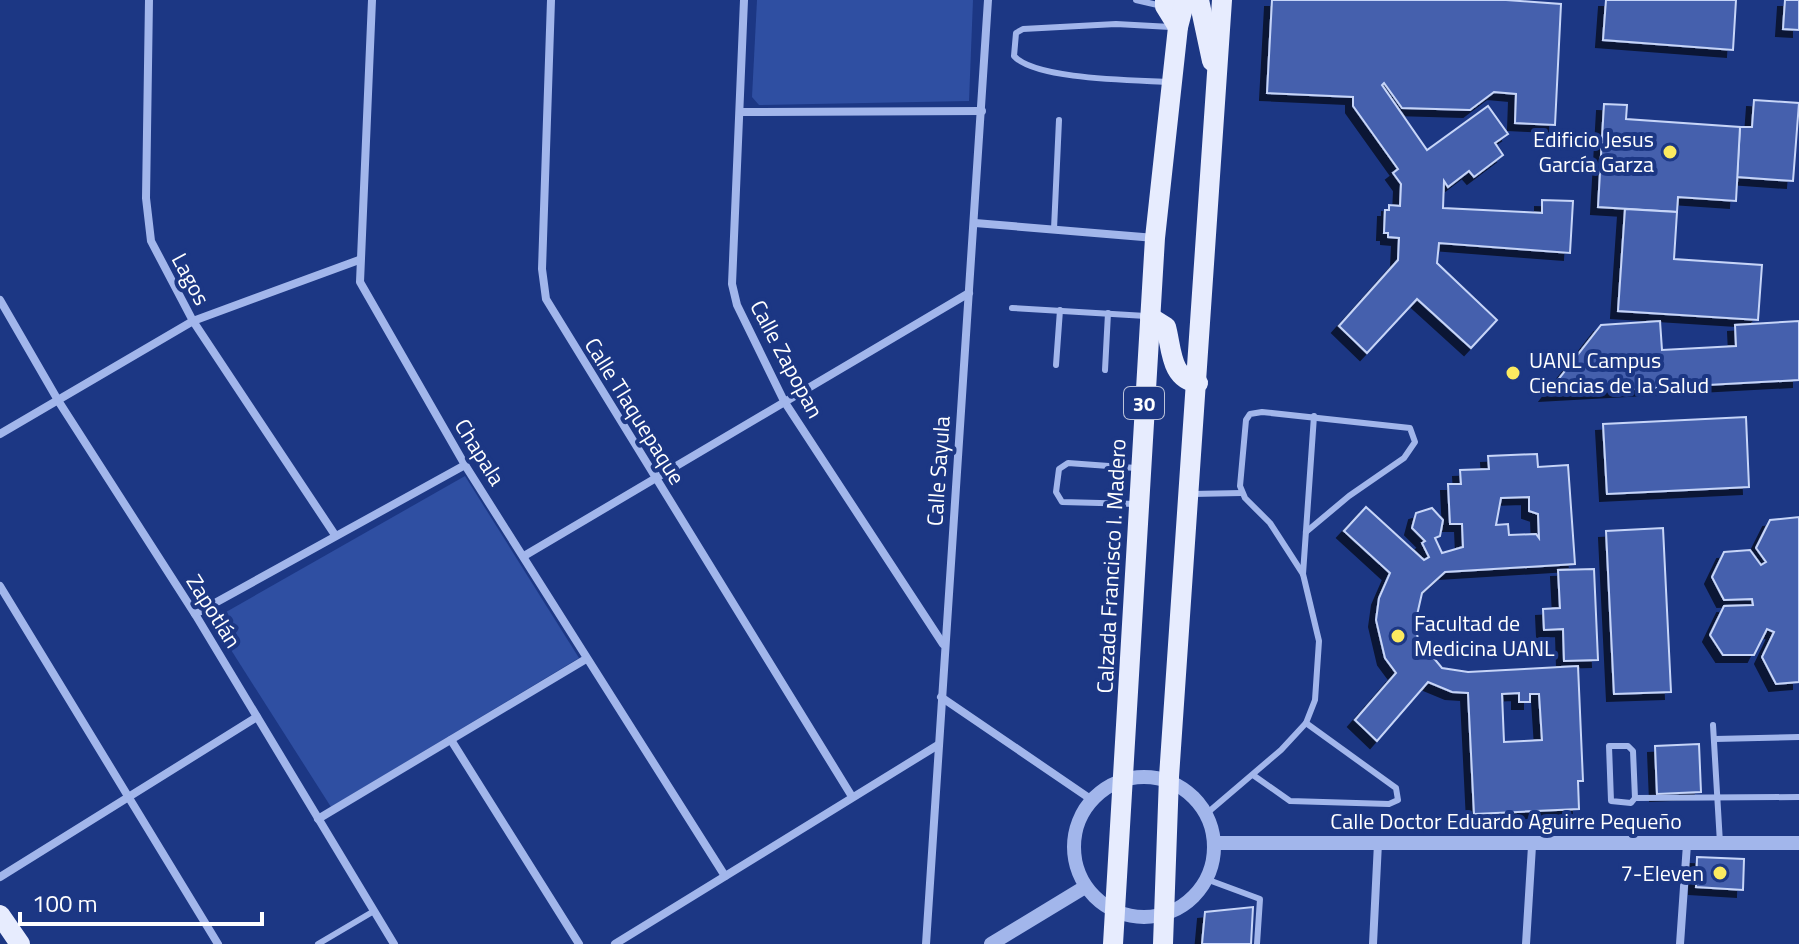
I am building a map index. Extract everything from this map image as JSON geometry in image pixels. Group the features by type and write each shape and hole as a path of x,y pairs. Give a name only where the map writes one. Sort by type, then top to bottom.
{"main road":[{"path":"1199,0 1217,84"},
{"name":"30","path":"1163,944 1170,781 1222,0"},
{"path":"1172,2 1178,27"},
{"name":"Calzada Francisco I. Madero","path":"1113,944 1155,238 1178,27"},
{"path":"1150,317 1166,327 1178,373 1188,381 1198,383"},
{"path":"0,915 20,944"}],"street":[{"name":"Lagos","path":"149,0 146,198 151,241 193,321 335,535"},
{"name":"Chapala","path":"372,0 360,282 465,465 725,876"},
{"name":"Calle Tlaquepaque","path":"551,0 542,269 546,299 851,795"},
{"name":"Calle Zapopan","path":"744,0 732,284 737,305 784,401 944,646"},
{"name":"Calle Sayula","path":"926,944 988,0"},
{"path":"740,112 982,111"},
{"path":"975,223 1155,238"},
{"path":"0,434 193,321 359,260"},
{"path":"524,556 969,293"},
{"name":"Zapotlán","path":"0,300 59,402 195,614 394,944"},
{"path":"195,614 465,465"},
{"path":"0,586 218,944"},
{"path":"318,819 586,659"},
{"path":"941,697 1092,800"},
{"path":"0,877 257,717"},
{"path":"451,740 579,944"},
{"path":"615,944 851,795 938,745"},
{"path":"1146,777 1170,781 1185,790 1206,814 1214,843 1206,879 1182,906 1165,914 1141,918 1116,912 1085,887 1076,865 1073,842 1079,819 1092,800 1123,779 1146,777"},
{"name":"Calle Doctor Eduardo Aguirre Pequeño","path":"1214,843 1532,846 1799,843"},
{"path":"1373,944 1378,843"},
{"path":"1680,944 1687,844"},
{"path":"1526,944 1532,846"},
{"path":"991,944 1085,887"}],"lane":[{"path":"1136,0 1172,2"},
{"path":"1172,82 1096,79 1025,65 1014,56 1013,40 1023,29 1116,24 1178,27"},
{"path":"1054,229 1059,120"},
{"path":"1012,308 1150,317"},
{"path":"1056,365 1060,310"},
{"path":"1105,370 1108,313"},
{"path":"1303,574 1270,523 1242,493 1245,434 1250,414 1314,416 1405,426 1415,435 1415,442 1395,465 1349,496 1306,532"},
{"path":"1206,814 1253,775 1306,723 1315,700 1319,641 1303,574 1314,416"},
{"path":"1138,504 1062,502 1056,492 1059,469 1068,463 1140,468"},
{"path":"1189,494 1242,493"},
{"path":"1253,775 1290,801 1389,804 1398,800 1396,788 1306,723"},
{"path":"1713,725 1720,843"},
{"path":"1715,739 1799,737"},
{"path":"1609,746 1628,746 1633,751 1635,798 1631,803 1611,801 1609,746"},
{"path":"1635,798 1799,797"},
{"path":"1206,879 1260,899 1257,944"},
{"path":"318,944 374,911"}],"shaded area":[{"path":"757,0 973,0 969,101 759,105 752,97"},
{"path":"465,476 579,658 331,807 212,620"}],"building":[{"path":"1272,0 1506,0 1561,4 1555,125 1515,123 1516,94 1494,92 1470,110 1402,108 1384,83 1382,85 1427,150 1488,106 1508,134 1495,143 1503,155 1474,177 1469,171 1448,187 1444,181 1443,208 1542,213 1542,200 1573,201 1570,253 1439,243 1437,263 1497,320 1471,348 1417,299 1367,353 1339,326 1398,260 1399,238 1388,237 1388,233 1384,233 1385,210 1389,210 1389,205 1400,206 1401,184 1393,173 1398,169 1353,106 1353,97 1267,93"},
{"path":"1606,0 1736,0 1733,50 1603,40"},
{"path":"1785,0 1799,0 1799,30 1783,29"},
{"path":"1754,100 1799,103 1793,181 1737,177 1740,127 1752,127"},
{"name":"Edificio Jesus García Garza","path":"1604,104 1627,105 1626,119 1740,127 1736,201 1678,197 1677,212 1598,207"},
{"path":"1625,209 1677,212 1674,259 1762,265 1758,320 1618,311"},
{"path":"1660,321 1662,350 1736,346 1735,325 1799,321 1799,380 1547,394 1601,325"},
{"path":"1746,417 1749,487 1607,494 1603,424"},
{"name":"Facultad de Medicina UANL","path":"1537,454 1538,467 1568,465 1575,564 1445,572 1422,593 1415,624 1418,639 1442,668 1468,672 1578,666 1583,781 1578,781 1579,809 1474,814 1468,693 1452,692 1428,682 1377,741 1355,720 1396,673 1385,658 1376,620 1379,598 1390,573 1344,531 1366,507 1424,560 1429,557 1422,543 1425,541 1412,528 1416,513 1432,508 1443,520 1440,536 1435,538 1442,553 1463,547 1462,524 1450,524 1448,484 1461,484 1460,470 1489,469 1488,456","holes":["1529,497 1529,511 1538,514 1539,538 1536,534 1509,535 1508,524 1496,525 1501,498","1519,693 1519,702 1530,702 1530,694 1539,694 1542,740 1504,742 1502,694"]},
{"path":"1799,517 1799,682 1776,684 1762,657 1774,632 1767,629 1754,655 1723,655 1710,635 1724,606 1753,605 1752,599 1724,600 1712,577 1724,552 1750,550 1761,565 1766,562 1756,548 1770,520"},
{"path":"1663,528 1671,692 1614,694 1606,531"},
{"path":"1594,569 1598,660 1564,661 1563,629 1544,630 1543,609 1560,608 1558,570"},
{"path":"1699,744 1701,792 1657,794 1655,746"},
{"name":"7-Eleven","path":"1697,857 1744,859 1743,890 1696,887"},
{"path":"1253,907 1251,944 1202,944 1205,912"}],"place":[{"name":"Edificio Jesus García Garza","path":"1670,152"},
{"name":"UANL Campus Ciencias de la Salud","path":"1513,373"},
{"name":"Facultad de Medicina UANL","path":"1398,636"},
{"name":"7-Eleven","path":"1720,873"}]}
